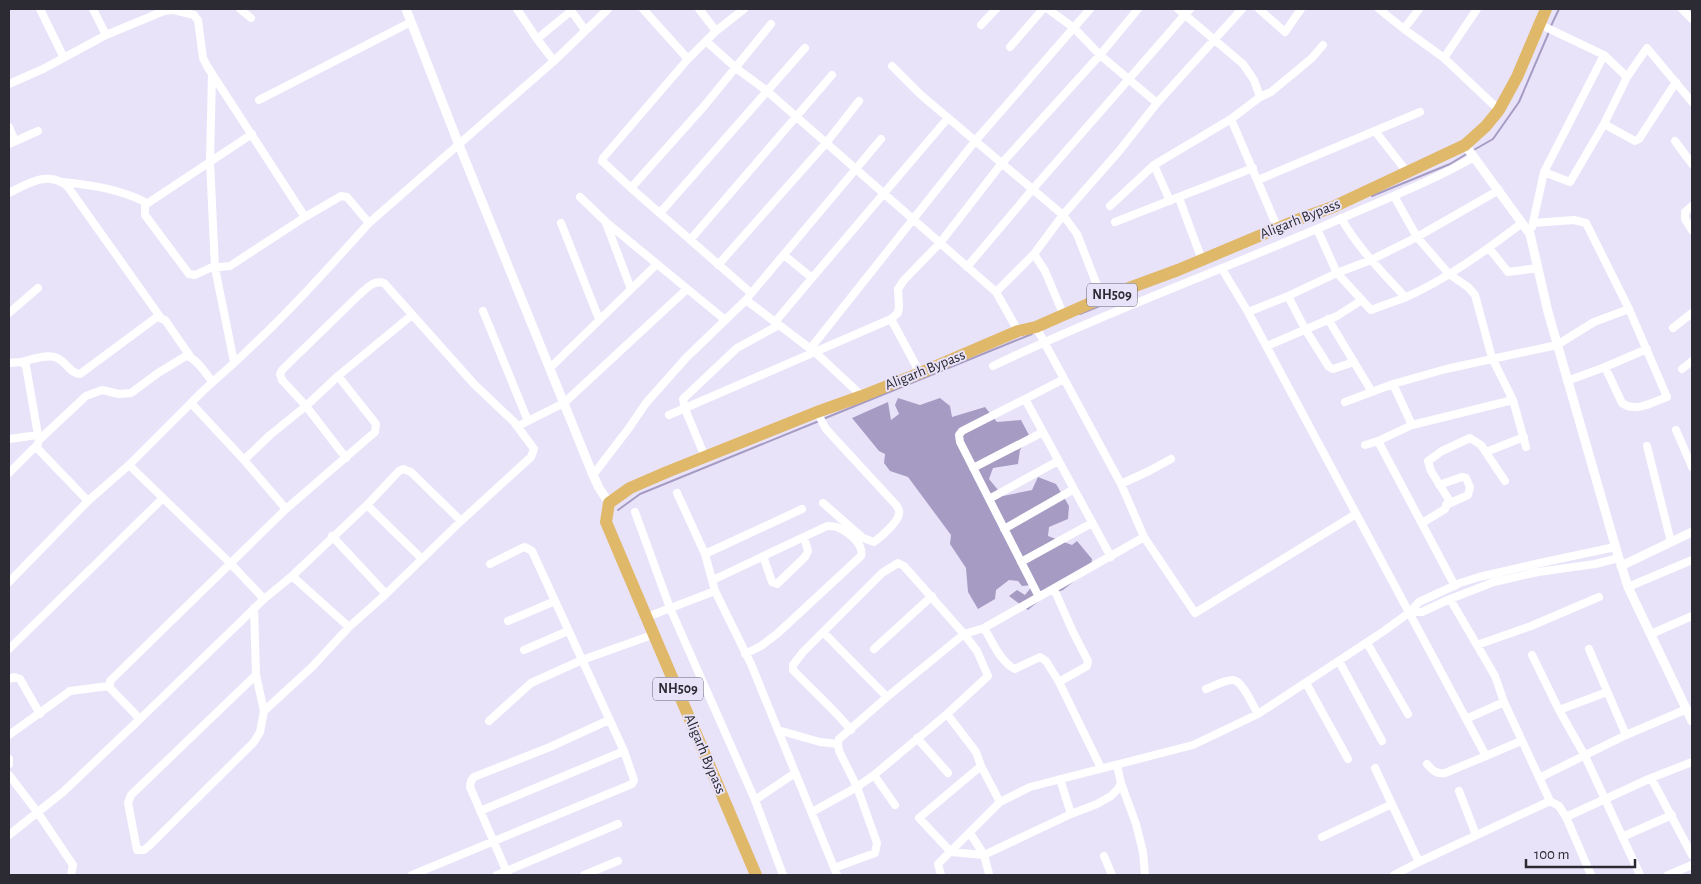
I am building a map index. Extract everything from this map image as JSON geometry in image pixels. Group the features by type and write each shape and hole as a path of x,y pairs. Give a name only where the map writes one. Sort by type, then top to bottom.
{"highway":[{"name":"Aligarh Bypass","path":"756,875 655,634 658,612 606,522 609,502 630,488 920,374 1018,331 1040,334 1064,316 1102,298 1178,270 1333,207 1407,172 1470,151 1499,110 1518,77 1542,25 1546,9"}],"street":[{"path":"40,9 64,58"},
{"path":"93,9 106,35"},
{"path":"9,84 43,69 106,35 164,12 174,9 194,15 198,20 203,58 305,217"},
{"path":"240,9 250,18"},
{"path":"406,9 593,475 609,502"},
{"path":"517,9 554,61"},
{"path":"9,582 88,501 128,465 212,381 250,349 369,223 554,61 608,9"},
{"path":"643,9 688,59"},
{"path":"699,9 716,31"},
{"path":"744,9 716,31 688,59 603,158 603,164 718,265 777,324 813,351 862,396"},
{"path":"981,25 996,9"},
{"path":"1010,47 1043,9"},
{"path":"1048,9 1074,28 1100,55 1157,103"},
{"path":"813,351 912,218 976,140 1090,9"},
{"path":"669,415 813,351 891,319 898,313 898,289 904,280 940,242 1002,164 1100,55 1138,9"},
{"path":"996,292 1034,254 1063,215 1120,150 1157,103 1242,9"},
{"path":"1259,9 1285,32 1301,9"},
{"path":"1379,9 1444,58 1499,110"},
{"path":"1404,29 1419,9"},
{"path":"1444,58 1477,9"},
{"path":"1682,9 1692,19"},
{"path":"537,39 571,10 585,30"},
{"path":"967,266 1129,78 1184,10 1244,64 1254,80 1260,97"},
{"path":"259,100 411,22"},
{"path":"631,188 705,105 771,24"},
{"path":"1542,25 1604,55 1627,77"},
{"path":"706,41 736,68 767,91 996,292 1018,331"},
{"path":"1110,206 1154,165 1231,119 1260,97 1271,92 1312,58 1323,45"},
{"path":"660,213 804,48"},
{"path":"1544,172 1570,182 1604,124 1627,77 1647,48 1692,102"},
{"path":"1530,234 1544,172 1604,55"},
{"path":"892,66 920,95 976,140 1063,215 1077,234 1102,298"},
{"path":"212,74 210,161 215,268 234,362"},
{"path":"690,240 832,75"},
{"path":"1604,124 1635,141 1639,139 1676,82"},
{"path":"718,265 826,143 859,101"},
{"path":"1258,180 1420,112"},
{"path":"705,457 685,409 683,399 737,348 777,324 812,278 948,118"},
{"path":"1231,119 1278,229"},
{"path":"9,127 12,142 38,131"},
{"path":"1375,131 1407,172"},
{"path":"252,134 147,203 144,208 145,216 189,274 198,275 210,268 230,266 305,217 344,196 347,197 369,223"},
{"path":"593,475 646,403 686,358 749,296 881,138"},
{"path":"1675,141 1692,164"},
{"path":"993,366 1040,334 1222,269 1434,179 1470,151 1530,234 1567,381 1628,587 1692,720"},
{"path":"1154,165 1170,201"},
{"path":"1115,222 1253,168"},
{"path":"9,193 37,179 56,179 63,182 87,184 128,193 147,203"},
{"path":"63,182 190,356 212,381"},
{"path":"1248,312 1371,260 1417,237 1498,190"},
{"path":"1394,196 1417,237 1449,274 1468,287 1475,295 1492,358 1513,400 1526,447"},
{"path":"580,197 606,222 724,319"},
{"path":"1179,198 1202,260"},
{"path":"1692,206 1685,212 1685,219 1692,230"},
{"path":"1341,218 1348,231 1371,260 1405,298"},
{"path":"1533,224 1574,220 1586,223 1629,309 1667,397 1640,406 1627,407 1622,403 1606,367"},
{"path":"606,222 631,289"},
{"path":"561,223 599,319"},
{"path":"1317,229 1337,273 1370,310 1405,298 1449,274 1490,248 1522,223"},
{"path":"1490,248 1508,272 1538,268"},
{"path":"1034,254 1045,271 1064,316"},
{"path":"784,255 812,278"},
{"path":"550,367 657,264"},
{"path":"1222,269 1267,346 1486,756"},
{"path":"264,711 312,667 349,628 461,521 534,454 534,449 518,426 474,384 384,284 379,282 372,284 280,374 282,380 306,406 346,458"},
{"path":"9,313 38,288"},
{"path":"518,426 564,403 687,288"},
{"path":"1288,296 1328,367 1334,369 1354,362"},
{"path":"1267,346 1346,311 1362,300"},
{"path":"1345,402 1393,384 1446,369 1557,344 1594,322 1629,309"},
{"path":"483,311 528,421"},
{"path":"1673,328 1692,313"},
{"path":"244,460 338,376 412,315"},
{"path":"9,363 48,356 57,357 73,372 80,374 153,319 157,317 162,318"},
{"path":"891,319 920,374"},
{"path":"1328,319 1372,392"},
{"path":"1040,334 1121,484 1144,537 1195,613 1356,514"},
{"path":"1567,381 1647,349"},
{"path":"9,439 40,436 86,396 102,390 119,394 131,393 181,358 190,356"},
{"path":"1682,369 1692,361"},
{"path":"9,473 37,445 40,436 26,366 21,362"},
{"path":"109,686 110,681 286,509 375,432 377,426 338,376"},
{"path":"1039,597 960,442 960,435 962,431 1064,379"},
{"path":"1393,384 1412,425"},
{"path":"1025,399 1111,557"},
{"path":"1365,445 1412,425 1513,400"},
{"path":"191,402 286,509"},
{"path":"817,414 822,424 846,453 900,511 899,516 882,536 874,542 863,538 823,503"},
{"path":"1676,430 1692,467"},
{"path":"973,468 1042,432"},
{"path":"1486,452 1524,437"},
{"path":"1422,523 1445,509 1448,500 1431,472 1428,461 1442,451 1470,438 1481,445 1505,481"},
{"path":"1378,441 1455,586"},
{"path":"37,445 39,451 66,476 88,501"},
{"path":"1647,446 1671,542"},
{"path":"1121,484 1171,458"},
{"path":"989,499 1058,461"},
{"path":"128,465 264,598"},
{"path":"9,836 63,792 264,598 292,576 332,536 367,505 399,471 411,472 461,521"},
{"path":"1439,485 1462,477 1466,478 1470,487 1468,495 1446,505"},
{"path":"1004,528 1074,488"},
{"path":"677,493 705,554 716,591 778,730 836,871 869,856 877,848 877,843 857,787 839,751 838,744 840,739 887,697 964,634 984,628 1144,537"},
{"path":"9,648 162,499"},
{"path":"367,505 422,559"},
{"path":"705,554 802,509"},
{"path":"635,512 658,612 754,800 783,875"},
{"path":"1021,562 1092,523"},
{"path":"713,580 827,526 838,526 859,543 863,551 862,556 778,633 761,646 745,654"},
{"path":"1410,612 1422,612 1494,582 1538,572 1620,562 1692,532"},
{"path":"332,536 386,594"},
{"path":"763,556 772,582 777,584 805,557 808,551 804,537"},
{"path":"940,875 938,864 1000,802 1030,787 1193,745 1258,714 1367,643 1410,612 1419,602 1455,586 1488,575 1615,547"},
{"path":"412,875 632,784 634,778 624,752 532,551 528,548 522,548 490,564"},
{"path":"1628,587 1692,560"},
{"path":"812,812 857,787 874,775 988,676 977,651 964,634 932,596 904,566 898,563 882,573 795,661 793,670 841,718 850,730"},
{"path":"292,576 349,628"},
{"path":"1054,589 1088,661 1087,666 1059,682"},
{"path":"658,612 716,591"},
{"path":"874,648 932,596"},
{"path":"1477,645 1531,626 1599,596"},
{"path":"1450,599 1495,676 1521,741 1550,801 1559,806 1566,817 1591,875"},
{"path":"508,621 555,601"},
{"path":"254,608 256,675 264,711 260,732 254,742 149,846 144,850 137,850 128,803 131,795 256,675"},
{"path":"1651,634 1692,616"},
{"path":"984,628 1005,662 1011,667 1016,669 1040,657 1046,661 1059,682 1101,768"},
{"path":"524,650 568,631"},
{"path":"824,632 887,697"},
{"path":"489,721 531,683 582,660 655,634"},
{"path":"1367,643 1408,714"},
{"path":"1589,649 1626,734"},
{"path":"1532,655 1559,710 1585,756 1640,875"},
{"path":"1339,662 1382,741"},
{"path":"9,679 11,677 20,679 40,714"},
{"path":"1206,689 1235,680 1240,683 1258,714"},
{"path":"1306,683 1348,759"},
{"path":"9,735 70,691 109,686"},
{"path":"109,686 140,719"},
{"path":"1559,710 1607,692"},
{"path":"1466,719 1504,702"},
{"path":"1539,778 1626,734 1686,708"},
{"path":"946,714 976,752 981,766 1000,802"},
{"path":"507,873 470,787 470,781 609,720"},
{"path":"778,730 820,742 838,744"},
{"path":"917,738 948,773"},
{"path":"1427,764 1433,771 1439,774 1445,773 1521,741"},
{"path":"480,811 624,752"},
{"path":"9,759 9,764"},
{"path":"1566,817 1651,778 1692,762"},
{"path":"1117,765 1121,783 1136,824 1143,852 1145,875"},
{"path":"981,766 919,818 951,852 984,855 1096,804 1111,796 1121,783"},
{"path":"1375,768 1418,862"},
{"path":"754,800 795,773"},
{"path":"9,774 38,813 72,865 71,875"},
{"path":"874,775 896,805"},
{"path":"1651,778 1692,855"},
{"path":"1060,779 1071,814"},
{"path":"1459,791 1476,836"},
{"path":"1394,875 1550,801"},
{"path":"1322,837 1392,804"},
{"path":"1622,837 1672,815"},
{"path":"497,875 507,873 618,824"},
{"path":"970,833 984,855 989,874"},
{"path":"1104,856 1112,875"},
{"path":"584,875 618,861"},
{"path":"1668,875 1692,865"}],"shaded area":[{"path":"898,398 920,405 940,398 950,406 952,417 985,407 997,422 1021,420 1030,437 1020,450 1018,464 993,468 989,479 1003,496 1032,490 1038,477 1056,484 1069,506 1068,519 1049,527 1048,536 1072,545 1077,541 1092,559 1091,568 1063,590 1044,597 1028,610 1009,596 1017,590 1025,595 1033,585 1022,586 1018,581 1009,580 996,590 995,599 978,609 968,592 966,568 950,544 951,535 908,477 890,471 884,463 885,454 879,451 852,418 888,402 891,420 899,414 895,405"}],"waterway":[{"path":"1550,28 1559,9"},
{"path":"1472,151 1493,139 1519,102 1549,32"},
{"path":"1372,196 1450,164 1468,153"},
{"path":"1080,314 1124,296"},
{"path":"823,419 1032,334"},
{"path":"618,510 640,494 819,421"}]}
